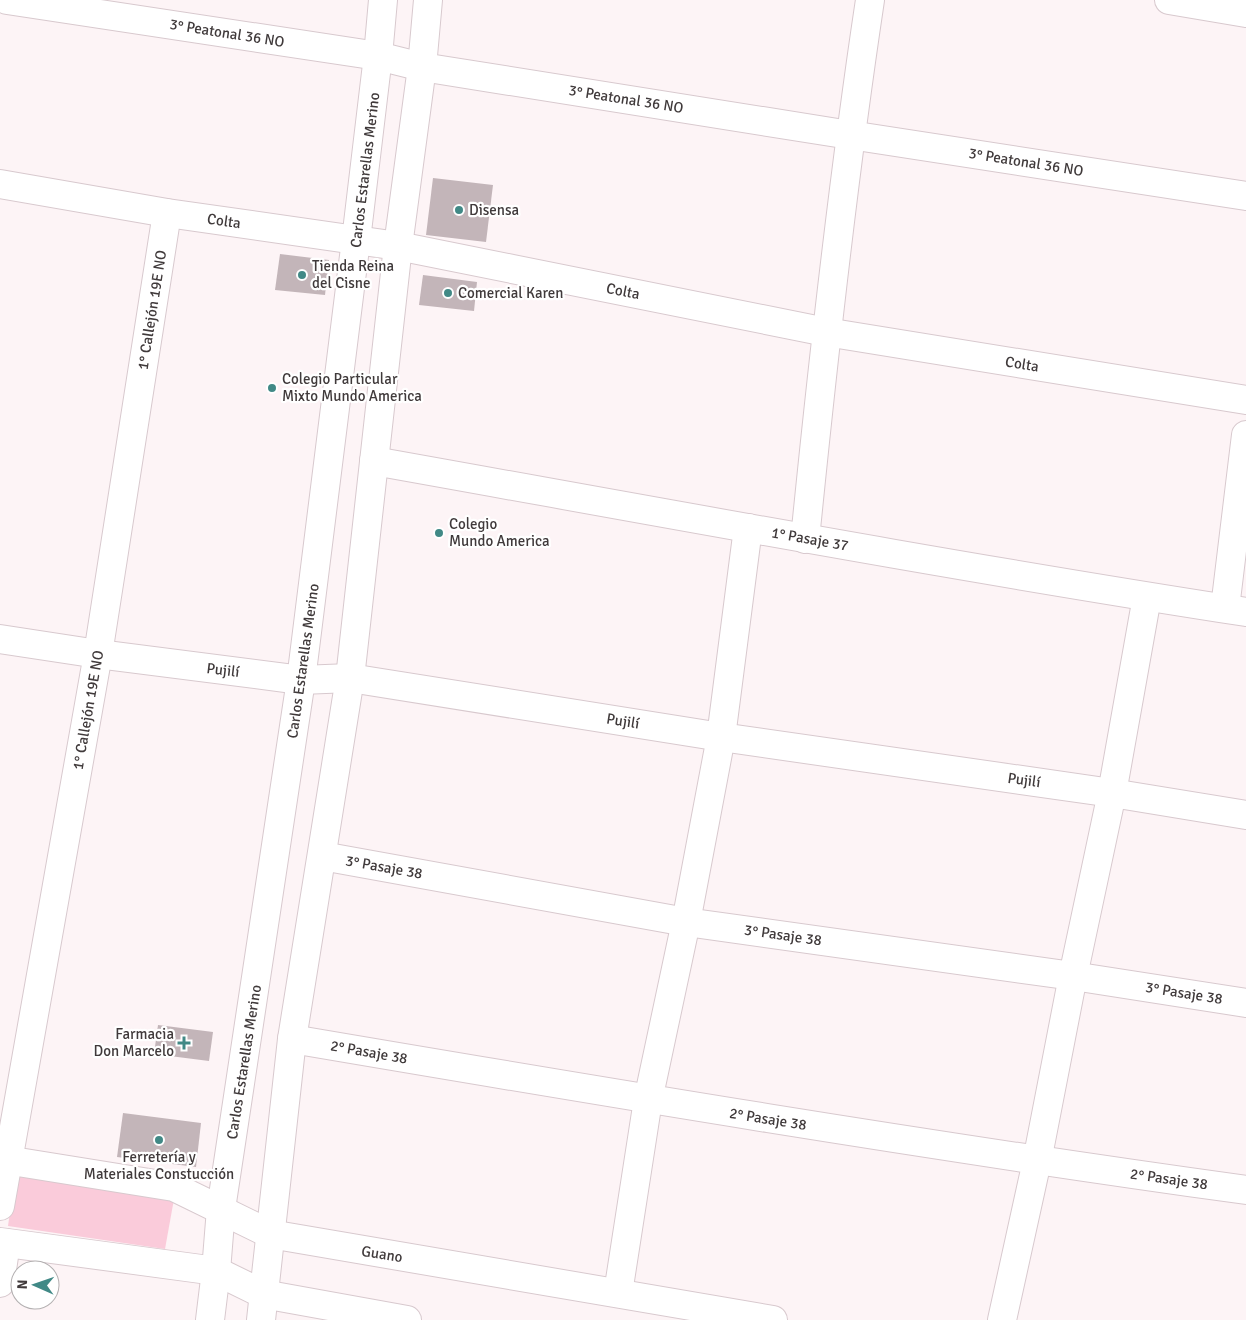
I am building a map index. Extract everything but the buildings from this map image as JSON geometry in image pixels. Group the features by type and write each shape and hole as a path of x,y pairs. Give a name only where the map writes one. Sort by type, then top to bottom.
{"street":[{"name":"3° Peatonal 36 NO","path":"7,0 378,56 422,67 1246,196"},
{"name":"Carlos Estarellas Merino","path":"210,1320 221,1210 301,680 356,240 383,0"},
{"path":"262,1307 292,1039 350,678 398,246 422,67 428,0"},
{"path":"804,539 826,332 850,135 870,0"},
{"path":"1169,0 1229,8"},
{"name":"Colta","path":"0,184 167,213 398,246 826,332 1246,400"},
{"name":"1° Callejón 19E NO","path":"0,1206 4,1160 98,654 167,213"},
{"path":"1236,610 1246,435"},
{"name":"1° Pasaje 37","path":"374,461 804,539 1147,597 1236,610"},
{"path":"618,1292 648,1100 686,922 721,737 748,528"},
{"path":"1002,1320 1037,1161 1073,976 1112,793 1147,597"},
{"name":"Pujilí","path":"0,639 98,654 301,680 350,678 721,737 1112,793 1246,816"},
{"name":"3° Pasaje 38","path":"322,856 686,922 1073,976 1246,1003"},
{"name":"2° Pasaje 38","path":"292,1039 648,1100 1037,1161 1246,1190"},
{"name":"Guano","path":"4,1160 174,1187 270,1234 773,1320"},
{"path":"0,1283 3,1242 216,1271 262,1307 407,1320"}],"shaded area":[{"path":"15,1176 174,1199 165,1249 8,1226"}],"place":[{"name":"Disensa","path":"459,210"},
{"name":"Tienda Reina del Cisne","path":"302,275"},
{"name":"Comercial Karen","path":"448,293"},
{"name":"Colegio Particular Mixto Mundo America","path":"272,388"},
{"name":"Colegio Mundo America","path":"439,533"},
{"name":"Farmacia Don Marcelo","path":"184,1043"},
{"name":"Ferretería y Materiales Constucción","path":"159,1140"}]}
